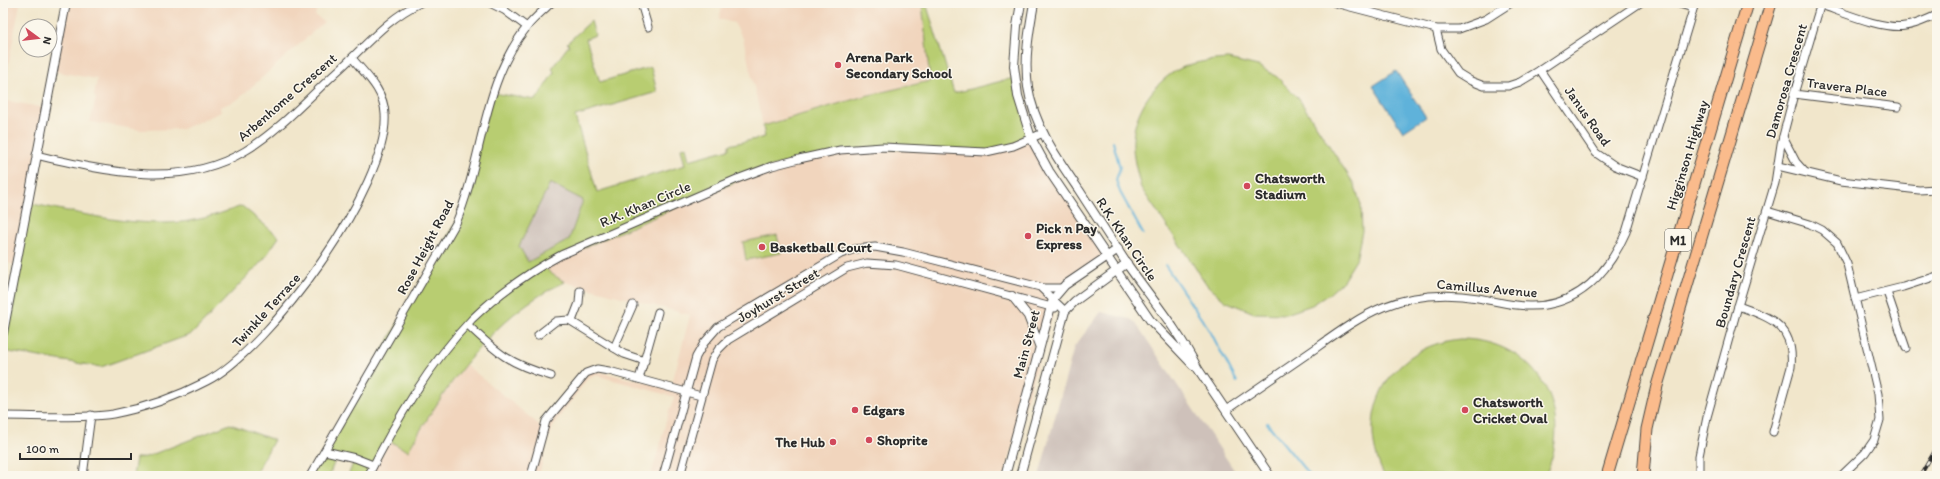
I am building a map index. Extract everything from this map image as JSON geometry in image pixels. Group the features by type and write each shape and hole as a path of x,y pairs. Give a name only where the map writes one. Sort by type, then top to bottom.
{"highway":[{"name":"Higginson Highway","path":"1607,476 1748,3"},
{"name":"M1","path":"1643,476 1647,429 1657,386 1771,3"}],"street":[{"path":"3,333 66,3"},
{"name":"Arbenhome Crescent","path":"36,155 144,175 181,174 213,166 231,159 260,141 392,20 420,3"},
{"path":"490,3 504,10 527,27"},
{"name":"Rose Height Road","path":"310,476 456,223 467,193 494,93 509,56 527,27 550,3"},
{"path":"641,3 648,27"},
{"path":"1021,3 1017,26 1014,66 1018,96 1031,138"},
{"path":"1034,3 1028,44 1027,74 1031,101 1043,133"},
{"path":"1335,3 1436,28 1459,29 1486,19 1511,3"},
{"path":"1436,28 1441,48 1458,72 1471,81 1484,86 1508,86 1520,82 1540,70 1640,3"},
{"path":"1676,3 1694,5"},
{"path":"1821,4 1884,25 1896,27 1914,24 1937,15"},
{"name":"Damorosa Crescent","path":"1766,211 1775,183 1783,137 1794,94 1821,4"},
{"name":"Camillus Avenue","path":"1226,410 1350,325 1383,307 1401,301 1431,296 1460,296 1529,306 1543,306 1571,296 1595,280 1612,261 1626,232 1694,5"},
{"name":"Twinkle Terrace","path":"3,416 112,414 149,405 219,374 238,360 306,286 348,219 375,164 384,130 386,114 379,92 352,58"},
{"name":"Janus Road","path":"1540,70 1596,153 1615,166 1643,177"},
{"name":"Travera Place","path":"1794,94 1898,106"},
{"name":"R.K. Khan Circle","path":"368,476 406,407 437,362 468,325 490,303 544,264 561,255 737,179 772,166 815,155 856,148 900,147 986,152 1013,146 1043,133 1127,263 1189,351 1198,369 1270,476"},
{"path":"1783,137 1796,162 1805,172"},
{"name":"R.K. Khan Circle","path":"1031,138 1049,171 1106,258 1150,320 1198,369"},
{"path":"1778,166 1841,181 1919,190 1937,189"},
{"name":"Boundary Crescent","path":"1699,476 1700,456 1707,417 1766,211 1810,224 1831,236 1842,252 1847,264 1878,394 1880,420 1874,440 1865,453 1841,476"},
{"name":"Joyhurst Street","path":"663,476 696,357 704,343 718,326 835,257 848,251 875,247 887,248 1040,287 1051,289 1060,288"},
{"name":"Main Street","path":"1005,476 1051,303 1060,288 1118,249"},
{"name":"Joyhurst Street","path":"680,476 712,360 723,344 852,266 876,262 896,265 1012,296 1051,303 1065,311"},
{"path":"1065,311 1075,301 1127,263"},
{"path":"1855,299 1887,292 1937,276"},
{"name":"Joyhurst Street","path":"1040,287 1051,303"},
{"path":"572,321 579,304 580,291"},
{"path":"1887,292 1906,348"},
{"path":"1012,296 1028,316 1039,346"},
{"path":"614,348 633,305"},
{"path":"1738,306 1771,318 1781,327 1790,340 1792,356 1791,367 1773,432"},
{"name":"Main Street","path":"1020,476 1065,311"},
{"path":"639,380 658,312"},
{"path":"538,335 556,321 572,321 630,357 645,361"},
{"path":"468,325 493,350 505,358 524,367 551,376"},
{"path":"530,476 546,421 581,377 591,371 597,369 701,396"},
{"path":"83,476 91,415"},
{"path":"325,451 355,458 374,465"}],"shaded area":[{"path":"3,3 20,3 3,93"},
{"path":"66,3 320,3 315,15 324,22 237,100 220,107 221,112 182,129 141,130 90,122 96,98 94,96 97,79 52,71 55,58 58,58 58,42"},
{"name":"Arena Park Secondary School","path":"723,3 922,3 930,81 865,96 763,126 743,38 734,23 719,19"},
{"path":"3,100 45,108 15,265 3,262"},
{"path":"1031,139 1106,258 1060,288 1004,476 651,476 669,411 675,397 595,375 588,378 554,424 547,441 539,476 368,476 387,440 408,451 425,422 465,364 543,428 591,370 671,388 690,315 565,282 550,273 544,265 738,179 816,155"},
{"path":"549,182 583,199 569,240 528,262 519,246"},
{"path":"1101,312 1130,319 1135,322 1238,476 1039,476 1074,347"}],"green space":[{"path":"922,3 926,3 954,93 1014,78 1031,139 991,151 926,149 841,151 772,166 544,265 550,273 565,282 539,296 515,313 494,332 455,377 408,451 387,440 368,476 348,476 355,458 337,455 329,476 310,476 456,222 493,93 536,100 554,72 552,68 569,45 567,43 591,21 595,35 586,39 600,82 651,67 657,92 575,116 597,192 685,165 681,148 686,147 689,160 729,149 729,145 765,137 763,126 865,96 930,81","holes":["550,183 583,200 569,240 528,262 519,246"]},
{"name":"Chatsworth Stadium","path":"1228,59 1258,66 1277,77 1299,99 1354,184 1361,205 1362,231 1356,260 1343,281 1329,294 1312,305 1286,314 1254,313 1225,301 1207,285 1141,188 1136,170 1133,139 1138,116 1149,95 1175,71 1191,64"},
{"path":"27,203 123,221 162,223 197,220 242,206 279,237 264,259 192,334 101,367 3,351 3,335"},
{"name":"Basketball Court","path":"777,235 781,253 746,260 743,242"},
{"name":"Chatsworth Cricket Oval","path":"1460,339 1486,342 1509,351 1528,365 1543,382 1552,403 1556,426 1554,451 1545,476 1384,475 1375,451 1373,428 1376,406 1384,386 1397,368 1414,354 1435,344"},
{"path":"230,424 274,440 254,476 133,476 136,458 146,457"}],"water":[{"path":"1396,71 1426,117 1403,132 1373,86"}],"waterway":[{"path":"1113,142 1120,168 1116,180 1120,192 1143,234"},
{"path":"1165,265 1211,333 1237,382"},
{"path":"1267,423 1310,476"}],"railway":[{"path":"1920,476 1937,447"}],"place":[{"name":"Arena Park Secondary School","path":"838,65"},
{"name":"Chatsworth Stadium","path":"1247,186"},
{"name":"Pick n Pay Express","path":"1028,236"},
{"name":"Basketball Court","path":"762,247"},
{"name":"Edgars","path":"855,410"},
{"name":"Chatsworth Cricket Oval","path":"1465,410"},
{"name":"Shoprite","path":"869,440"},
{"name":"The Hub","path":"833,442"}]}
